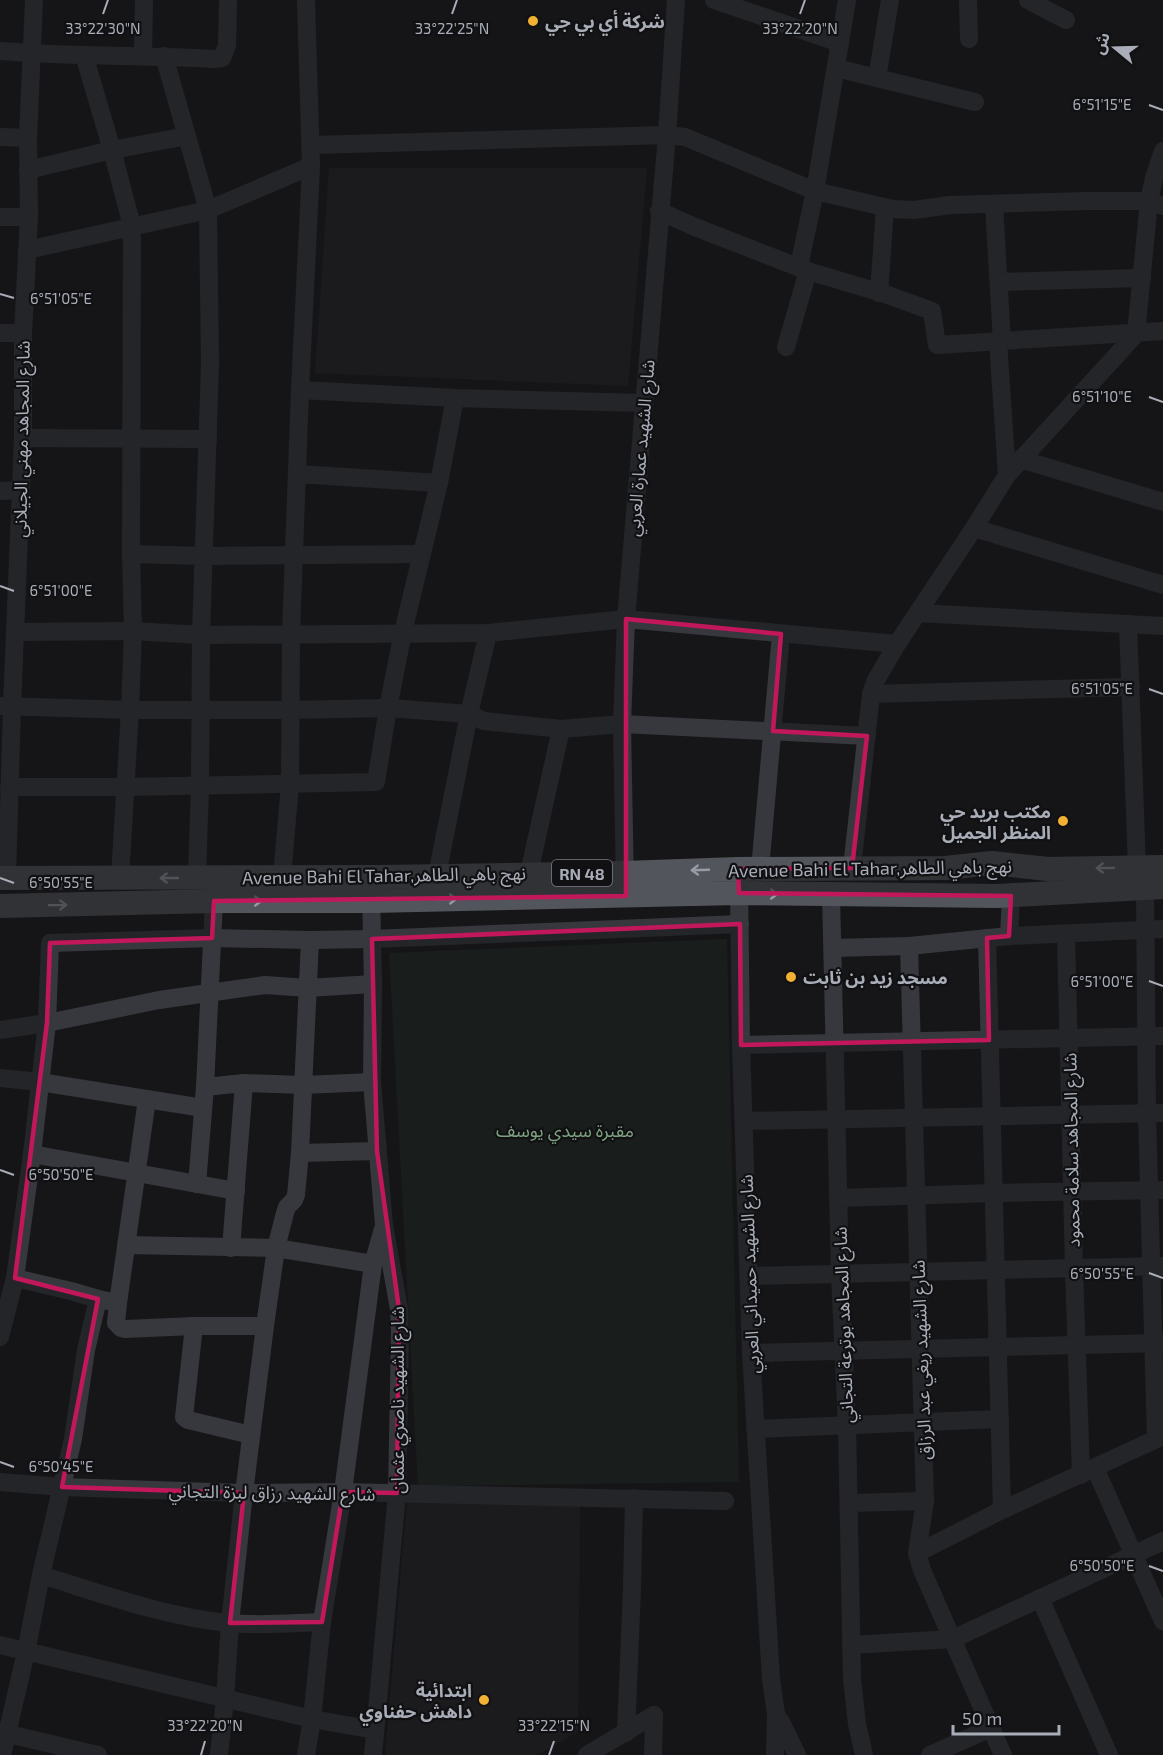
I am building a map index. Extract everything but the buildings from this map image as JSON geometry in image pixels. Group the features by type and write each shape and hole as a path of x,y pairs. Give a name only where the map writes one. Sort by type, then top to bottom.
{"main road":[{"name":"Avenue Bahi El Tahar,نهج باهي الطاهر","path":"0,906 214,901 372,901 625,884 749,869 945,868 992,863 1148,880"},
{"name":"Avenue Bahi El Tahar,نهج باهي الطاهر","path":"3,878 529,873 625,884 739,893 1011,896 1148,880 1163,867"}],"street":[{"name":"شارع المجاهد مهني الجيلاني","path":"3,878 9,788 6,706 16,632 23,333 29,217 28,138 34,0"},
{"path":"143,55 144,0"},
{"path":"0,51 84,56 143,55 222,58 227,46 228,0"},
{"path":"282,877 290,784 291,633 312,145 306,0"},
{"name":"شارع الشهيد عمارة العربي","path":"625,884 622,724 626,619 667,135 676,0"},
{"path":"714,0 840,43"},
{"path":"786,347 803,268 847,0"},
{"path":"877,78 890,0"},
{"path":"968,0 969,39"},
{"path":"1028,0 1066,20"},
{"path":"84,56 132,226 131,554 133,632 120,878"},
{"path":"164,56 208,210 210,364 201,635 197,877"},
{"path":"836,68 975,102"},
{"path":"312,145 667,135 685,137 815,191 885,208 914,210 950,206 1087,201 1156,203"},
{"path":"28,170 112,150 187,136"},
{"path":"0,137 28,138"},
{"path":"852,868 871,694 876,680 1006,475 1136,334 1142,278 1156,203 1154,178 1163,151"},
{"path":"27,250 208,210 311,166"},
{"path":"994,205 1006,475"},
{"path":"879,293 885,208"},
{"path":"659,211 803,268 932,311 937,345 1163,331"},
{"path":"0,217 29,217"},
{"path":"999,282 1142,278"},
{"path":"0,333 23,333"},
{"path":"300,390 455,398 644,403"},
{"path":"9,788 376,782 403,632 440,483 455,398"},
{"path":"22,438 208,439"},
{"path":"1020,459 1163,502"},
{"path":"297,474 440,483"},
{"path":"0,491 20,490"},
{"path":"974,528 1163,585"},
{"path":"131,554 204,556 422,554"},
{"path":"918,613 1163,626"},
{"path":"16,632 133,632 201,635 488,633 626,619 897,644"},
{"path":"917,1553 1002,1510 1159,1437 1154,1037 1144,929 1148,880 1131,687 1128,624"},
{"path":"437,875 469,714 488,633"},
{"name":"شارع الشهيد حميداني العربي","path":"776,1714 771,1679 751,1353 741,1045 739,893 749,869 772,731 781,634"},
{"path":"871,694 1131,687"},
{"path":"6,706 130,710 388,708 469,714 484,721 561,729 622,724 867,736"},
{"path":"529,873 561,729"},
{"name":"شارع الشهيد ناصري عثمان","path":"370,876 373,984 372,1082 384,1225 399,1309 400,1332 398,1493 373,1755"},
{"name":"شارع المجاهد بوترعة التجاني","path":"831,895 840,1274 847,1425 852,1679 857,1724 864,1755"},
{"path":"1009,936 1011,896"},
{"path":"196,1184 205,1088 214,901"},
{"path":"0,1338 3,1312 15,1278 32,1154 47,1023 50,943 212,938 372,939 740,924"},
{"path":"833,948 909,946 1009,936 1163,929"},
{"name":"شارع المجاهد سلامة محمود","path":"1066,934 1077,1346 1088,1471"},
{"path":"987,938 1002,1510"},
{"path":"219,1755 230,1623 265,1326 276,1248 287,1207 296,1195 310,940"},
{"name":"شارع الشهيد ريغي عبد الرزاق","path":"909,946 925,1501 917,1553 922,1570 1003,1755"},
{"path":"0,1030 47,1023 159,1000 265,985 308,988 373,984"},
{"path":"741,1045 1154,1037"},
{"path":"0,1078 40,1082 203,1108"},
{"path":"205,1088 244,1083 303,1085 372,1082"},
{"path":"231,1248 244,1083"},
{"path":"147,1099 116,1323 121,1328 265,1326"},
{"path":"744,1121 1155,1113"},
{"path":"300,1153 377,1151"},
{"path":"32,1154 236,1191"},
{"path":"839,1198 1156,1190"},
{"path":"306,1755 322,1622 343,1492 373,1264 384,1225"},
{"path":"126,1245 276,1248 373,1264"},
{"path":"749,1275 1157,1267"},
{"path":"15,1278 118,1303"},
{"path":"2,1755 4,1733 26,1652 41,1575 74,1439 86,1350 98,1299"},
{"path":"194,1326 184,1417 188,1420 251,1435"},
{"path":"751,1353 1159,1343"},
{"path":"755,1429 1000,1419"},
{"path":"1088,1471 1134,1556 1163,1621"},
{"name":"شارع الشهيد رزاق لبزة التجاني","path":"0,1482 62,1487 244,1493 343,1492 724,1501"},
{"path":"626,1733 634,1498"},
{"path":"849,1503 925,1501"},
{"path":"851,1646 953,1639 1163,1541"},
{"path":"41,1575 158,1611 230,1623 322,1622"},
{"path":"1040,1599 1109,1755"},
{"path":"0,1646 312,1719 375,1730"},
{"path":"772,1754 776,1714"},
{"path":"776,1714 797,1755"},
{"path":"587,1755 654,1715 653,1755"},
{"path":"930,1755 991,1728"},
{"path":"4,1733 90,1754"}],"highlighted area":[{"path":"626,619 781,634 773,731 867,736 852,868 738,869 739,893 1011,896 1009,936 987,938 989,1040 741,1045 740,924 372,939 377,1151 399,1309 397,1493 343,1492 322,1622 230,1623 244,1493 62,1487 98,1299 15,1278 47,1023 50,943 212,938 214,901 626,896"}],"shaded area":[{"path":"329,168 647,168 628,386 315,373"},
{"path":"407,1501 580,1501 578,1731 538,1755 385,1755"}],"green space":[{"name":"مقبرة سيدي يوسف","path":"727,939 739,1482 418,1486 389,953"}],"place":[{"name":"شركة أي بي جي","path":"533,21"},
{"name":"مكتب بريد حي المنظر الجميل","path":"1063,821"},
{"name":"مسجد زيد بن ثابت","path":"791,977"},
{"name":"ابتدائية داهش حفناوي","path":"484,1700"}]}
